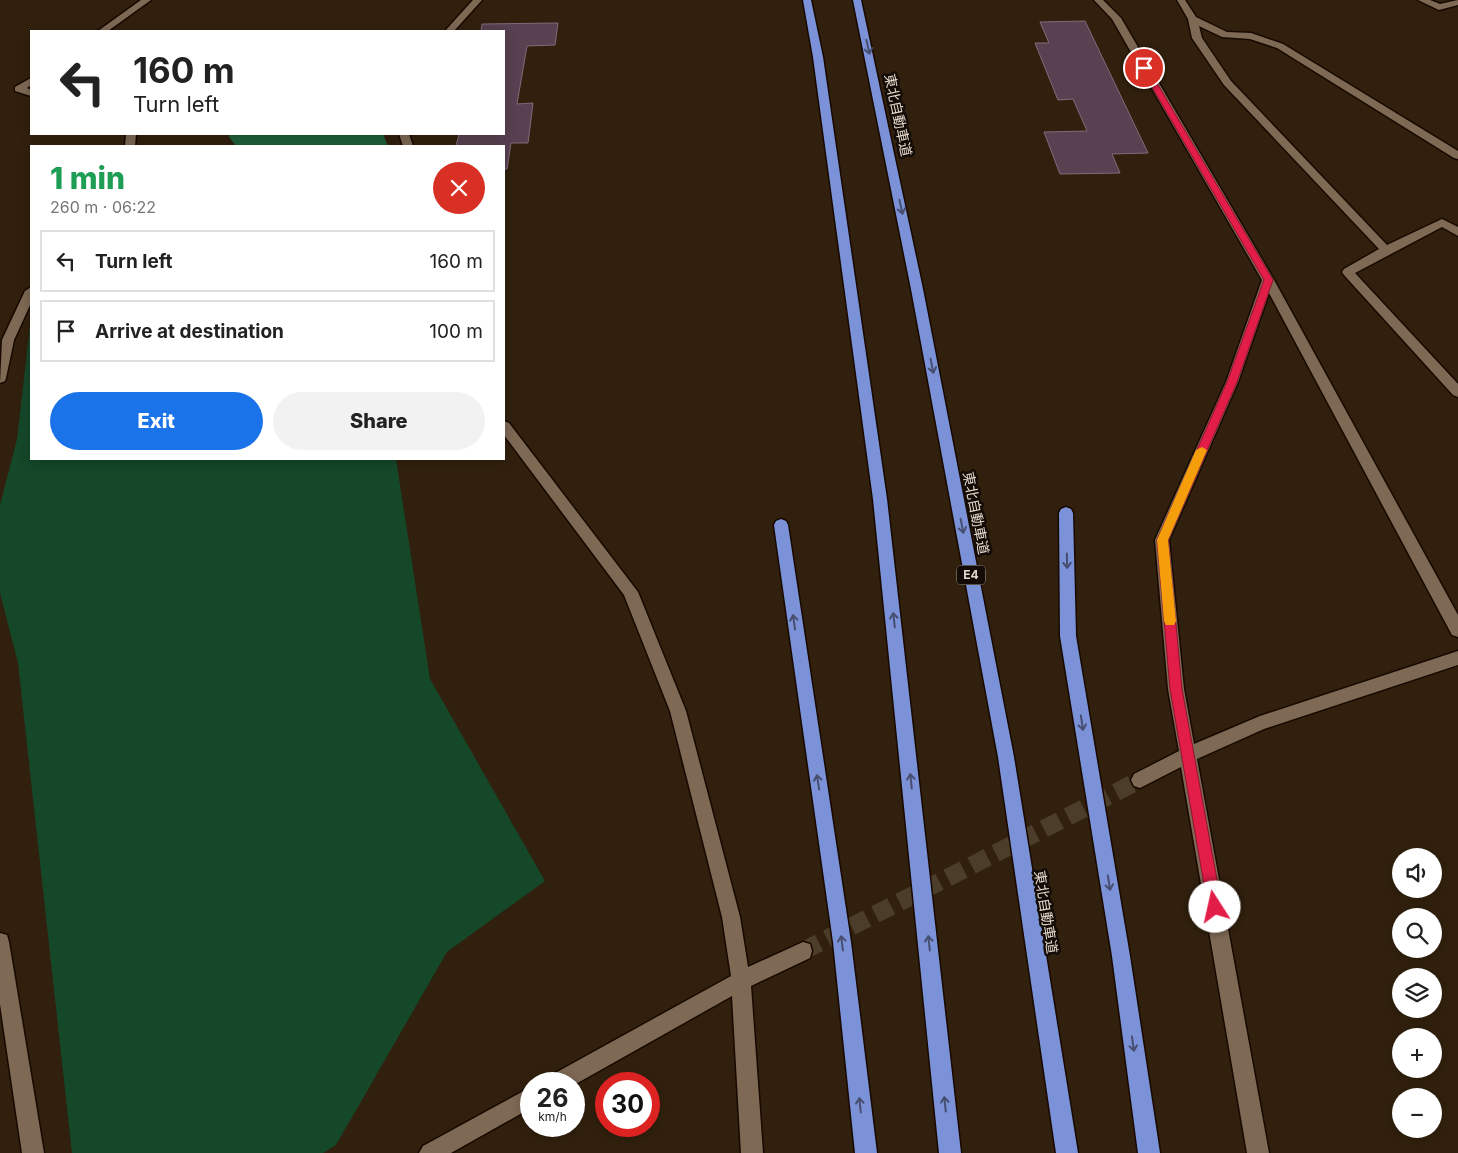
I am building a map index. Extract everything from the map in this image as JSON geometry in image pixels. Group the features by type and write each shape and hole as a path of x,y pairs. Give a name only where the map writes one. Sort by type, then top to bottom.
{"highway":[{"path":"807,0 837,185 880,499 950,1153"},
{"name":"東北自動車道","path":"857,0 918,289 1006,757 1067,1153"},
{"path":"1066,512 1068,636 1121,956 1149,1153"},
{"path":"781,525 842,942 866,1153"}],"street":[{"path":"103,30 147,0"},
{"path":"449,30 478,0"},
{"path":"1098,0 1116,18 1268,280 1458,630"},
{"path":"1181,0 1193,19 1197,38 1227,83 1386,250"},
{"path":"1422,0 1439,7 1458,2"},
{"path":"1193,19 1225,35 1251,36 1280,46 1458,156"},
{"path":"30,82 19,89 30,93"},
{"path":"1458,232 1442,222 1386,250 1348,272 1458,392"},
{"path":"1258,1153 1176,689 1162,540 1232,382 1268,280"},
{"path":"0,378 8,340 30,294"},
{"path":"505,427 630,592 678,711 731,917 741,981 752,1153"},
{"path":"1140,780 1260,723 1458,658"},
{"path":"0,942 33,1153"},
{"path":"577,1072 741,981 803,951"},
{"path":"430,1153 520,1103"}],"green space":[{"path":"230,135 383,135 388,145 235,145 229,137"},
{"path":"30,326 30,460 396,460 430,679 545,881 447,952 336,1145 323,1153 72,1153 18,663 0,593 0,505 17,439"}],"building":[{"path":"1085,21 1148,153 1112,154 1120,173 1060,174 1044,132 1087,131 1073,99 1058,100 1035,43 1049,43 1040,22"},
{"path":"558,23 555,45 527,46 517,104 533,103 528,143 511,143 507,169 505,169 505,145 456,145 459,135 505,135 505,30 481,30 482,24"}],"tunnel":[{"path":"803,951 1140,780"}],"slow traffic":[{"path":"1170,621 1162,540 1202,450"}],"route":[{"path":"1144,68 1268,280 1232,382 1162,540 1176,689 1215,907"}]}
